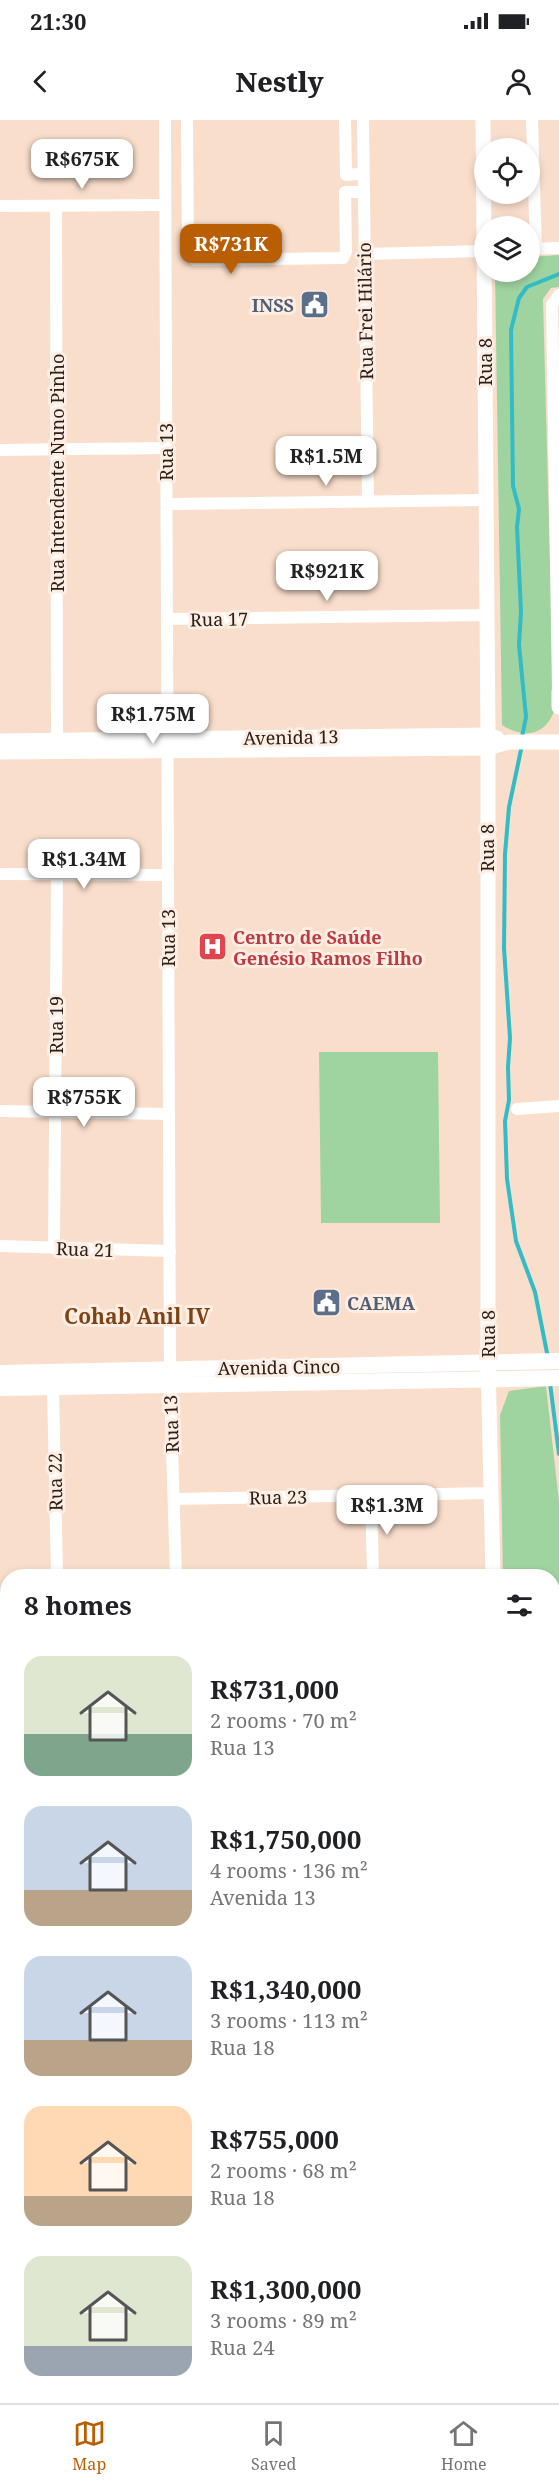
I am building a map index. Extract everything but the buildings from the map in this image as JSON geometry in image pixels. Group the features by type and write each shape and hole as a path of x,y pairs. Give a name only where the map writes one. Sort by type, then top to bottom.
{"main road":[{"name":"Avenida Cinco","path":"488,1371 520,1361 559,1361"},
{"name":"Avenida Cinco","path":"0,1373 170,1377 488,1371 522,1378 559,1378"},
{"name":"Avenida Cinco","path":"0,1388 53,1387 170,1377"}],"street":[{"name":"Rua 13","path":"165,120 170,1377 176,1569"},
{"path":"187,120 188,254 192,259 340,259 346,252 345,192 358,192"},
{"path":"345,120 346,175 357,174"},
{"name":"Rua Frei Hilário","path":"363,120 368,501"},
{"name":"Rua 8","path":"483,120 484,216"},
{"path":"532,120 533,216"},
{"path":"0,206 165,205"},
{"name":"Rua Intendente Nuno Pinho","path":"56,206 57,745"},
{"path":"540,249 559,248"},
{"path":"365,254 474,251"},
{"name":"Rua 8","path":"484,282 488,741 488,1371 493,1569"},
{"path":"559,295 552,305 559,707"},
{"path":"0,450 166,448"},
{"path":"167,504 486,500"},
{"name":"Rua 17","path":"167,620 487,615"},
{"name":"Avenida 13","path":"0,741 57,745 559,742"},
{"name":"Avenida 13","path":"0,752 57,745"},
{"path":"0,874 168,875"},
{"name":"Rua 19","path":"54,1248 57,875"},
{"path":"518,1109 559,1106"},
{"path":"0,1111 169,1114"},
{"name":"Rua 21","path":"0,1246 170,1251"},
{"name":"Rua 22","path":"53,1387 57,1569"},
{"name":"Rua 23","path":"174,1499 491,1493"},
{"path":"371,1496 373,1569"}],"green space":[{"path":"559,255 559,287 551,288 543,299 554,712 545,726 532,733 525,733 502,725 495,282 540,282 540,256"},
{"path":"319,1052 438,1052 440,1223 321,1223"},
{"path":"546,1386 559,1502 559,1569 503,1569 500,1415 509,1391"}],"waterway":[{"path":"522,737 526,717 519,645 521,612 517,527 519,509 513,486 511,330 519,298 527,287 559,274"},
{"path":"522,745 509,807 505,854 504,948 510,1038 509,1100 505,1121 507,1179 516,1241 535,1292 548,1358"},
{"path":"550,1383 559,1454"}],"place":[{"name":"INSS","path":"315,305"},
{"name":"Centro de Saúde Genésio Ramos Filho","path":"212,947"},
{"name":"CAEMA","path":"326,1303"}],"district":[{"name":"Cohab Anil IV","path":"137,1316"}]}
